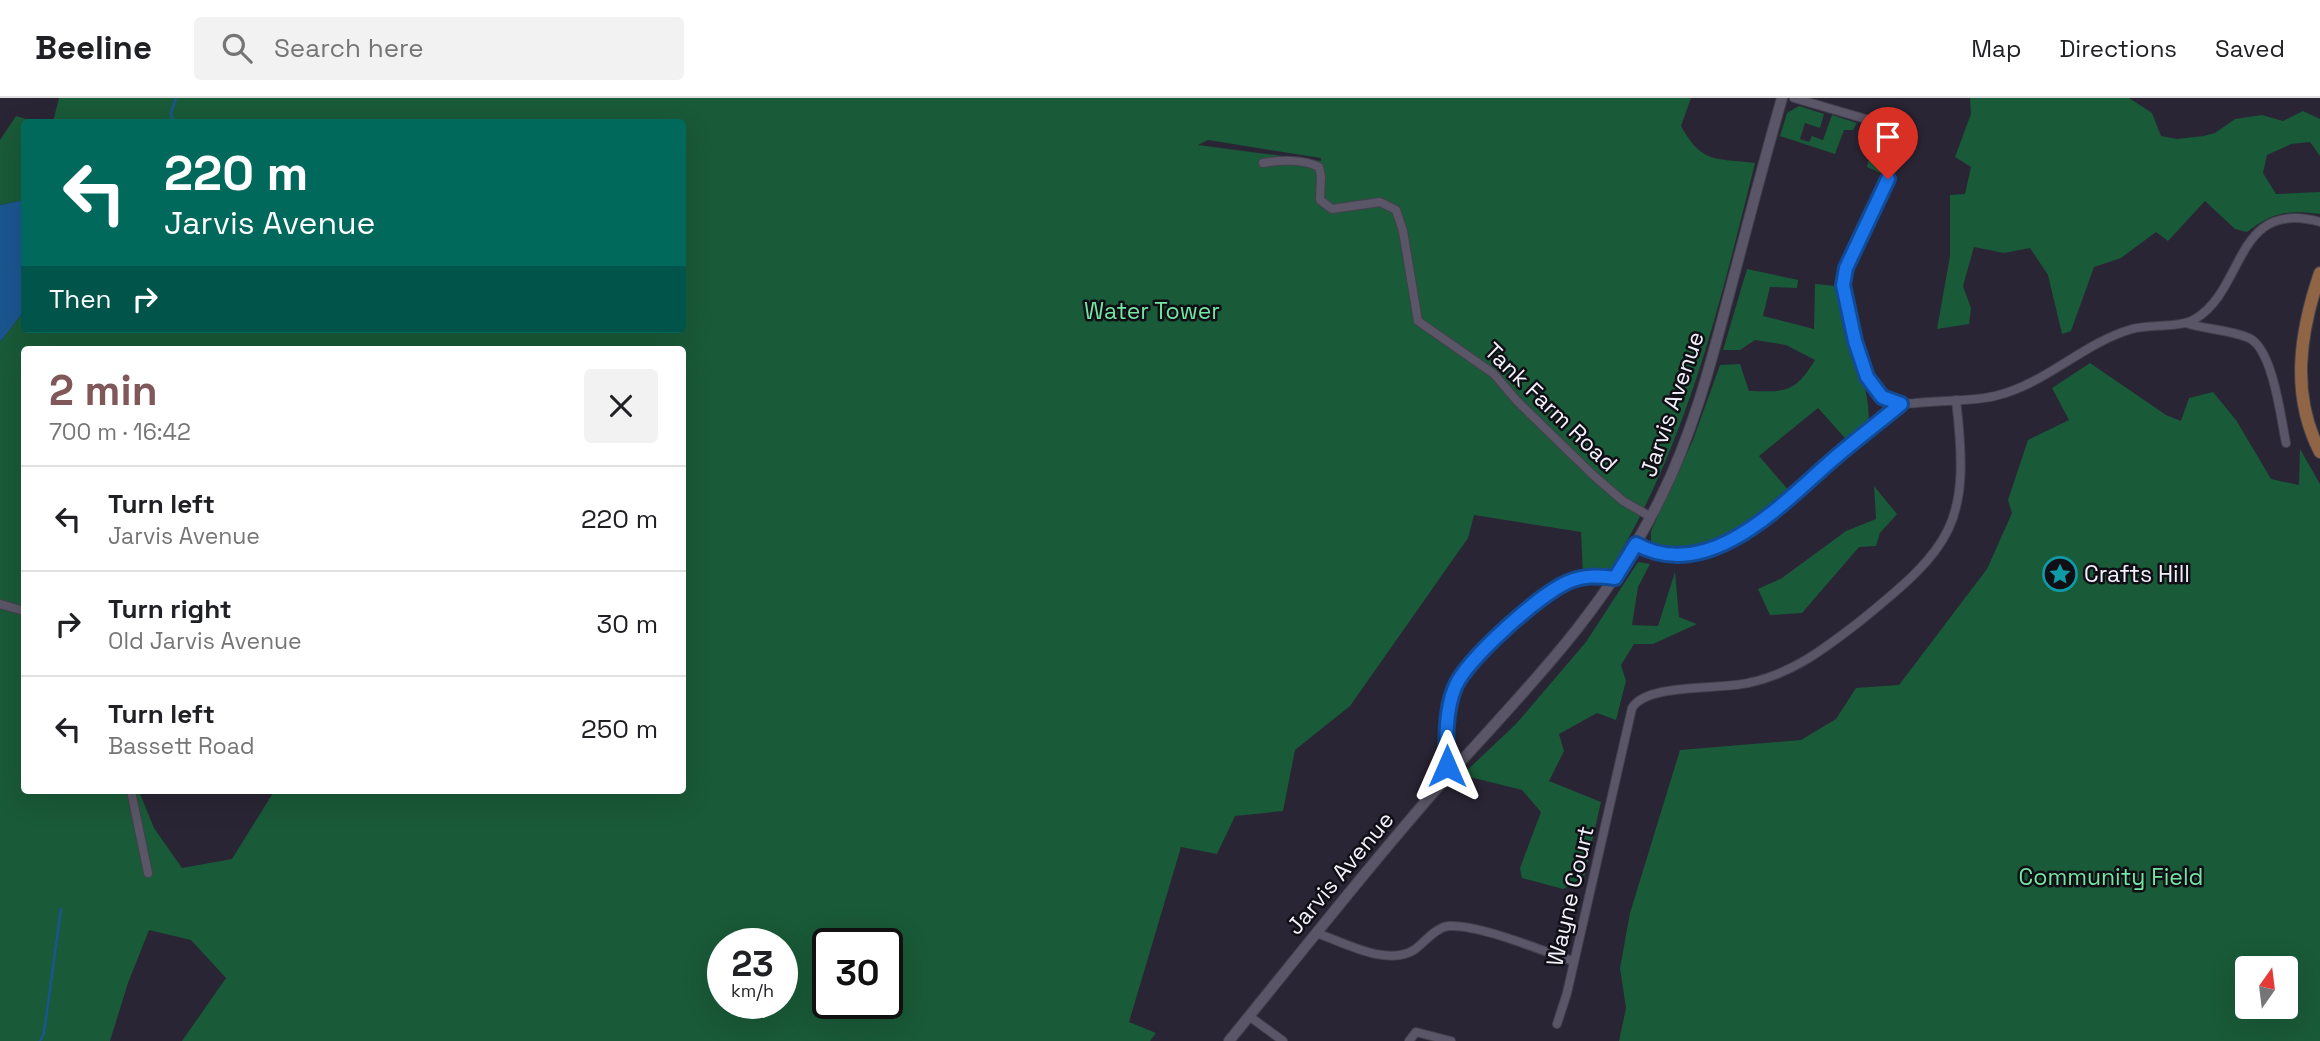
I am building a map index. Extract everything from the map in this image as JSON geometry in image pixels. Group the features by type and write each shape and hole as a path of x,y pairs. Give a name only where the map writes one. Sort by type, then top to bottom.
{"main road":[{"path":"2320,273 2304,325 2300,382 2307,420 2320,452"}],"street":[{"name":"Jarvis Avenue","path":"1229,1041 1447,778 1549,666 1615,578 1636,544 1678,461 1695,416 1782,98"},
{"path":"1794,98 1893,127 1903,134 1901,148 1843,278 1863,369 1878,394 1901,404 1995,396 2028,385 2124,331 2159,324 2186,323 2248,338 2260,347 2273,380 2286,443"},
{"name":"Tank Farm Road","path":"1263,163 1310,163 1319,167 1320,200 1332,209 1380,202 1396,210 1403,231 1418,321 1494,373 1517,401 1593,475 1623,501 1651,517"},
{"path":"2186,323 2194,320 2209,307 2248,246 2263,229 2290,217 2320,222"},
{"name":"Wayne Court","path":"1557,1024 1632,708 1641,698 1662,691 1747,684 1792,669 1842,636 1899,590 1925,565 1948,531 1959,492 1962,460 1956,400"},
{"path":"1636,544 1649,551 1676,555 1730,541 1756,527 1781,507 1901,404"},
{"path":"1447,778 1447,734 1452,696 1458,681 1472,662 1493,641 1561,585 1592,576 1615,578"},
{"path":"0,604 21,610"},
{"path":"132,794 148,873"},
{"path":"1316,933 1394,957 1412,951 1440,929 1451,926 1493,935 1573,961"},
{"path":"1249,1017 1283,1041"},
{"path":"1409,1041 1416,1032 1451,1041"}],"green space":[{"name":"Water Tower","path":"59,98 1691,98 1681,126 1696,147 1711,157 1755,163 1714,321 1680,423 1660,474 1610,570 1583,574 1581,532 1474,515 1468,538 1350,706 1295,750 1283,811 1235,816 1217,854 1181,847 1129,1022 1156,1033 1150,1041 182,1041 226,978 191,940 149,930 128,983 110,1041 0,1041 0,342 21,315 21,333 686,333 686,119 54,119","holes":["1208,140 1321,158 1321,161 1198,145"]},
{"path":"1970,98 2129,98 2152,113 2161,136 2177,139 2215,133 2235,119 2262,115 2283,121 2303,111 2320,119 2320,156 2310,142 2291,144 2267,155 2263,173 2276,194 2320,192 2320,214 2281,214 2265,220 2247,232 2235,229 2205,201 2168,241 2156,232 2121,258 2094,267 2071,331 2062,334 2048,275 2030,248 2004,253 1974,247 1963,286 1971,308 1969,324 1937,329 1950,256 1950,195 1965,194 1971,167 1955,157 1971,114"},
{"path":"1799,106 1824,114 1820,128 1805,123 1800,139 1809,142 1812,136 1823,140 1832,115 1857,123 1853,130 1844,130 1835,154 1780,136 1787,113"},
{"path":"16,116 26,119 21,119 21,201 0,205 0,140"},
{"path":"1862,123 1892,132 1897,138 1897,144 1883,174 1867,167 1871,149 1890,153 1871,147 1872,143 1858,138"},
{"path":"1747,269 1798,280 1797,288 1770,287 1763,316 1814,329 1815,284 1836,286 1863,379 1869,414 1867,423 1845,438 1818,408 1759,456 1790,492 1777,505 1747,527 1713,544 1676,551 1658,550 1651,541 1651,531 1693,440 1720,365 1740,364 1749,391 1772,391 1795,385 1815,360 1786,345 1755,340 1740,350 1723,350"},
{"name":"Community Field","path":"2090,363 2166,415 2181,421 2189,398 2213,392 2236,420 2271,479 2299,485 2300,449 2320,484 2320,1041 1619,1041 1626,1008 1620,968 1630,913 1680,750 1801,740 1836,719 1856,688 1899,685 1987,569 2012,513 2008,500 2028,440 2069,420 2052,388"},
{"path":"1874,486 1897,514 1880,533 1876,546 1859,547 1802,613 1770,615 1758,589 1782,578 1846,531 1876,519"},
{"path":"1638,562 1650,564 1638,587 1632,625 1658,626 1675,572 1679,617 1697,624 1653,644 1634,644 1621,665 1626,681 1616,720 1597,713 1559,734 1564,751 1549,781 1601,802 1584,877 1563,889 1522,878 1520,868 1541,812 1522,790 1462,775 1516,724 1586,642"}],"water":[{"path":"21,201 21,315 0,342 0,205"}],"waterway":[{"path":"172,119 176,98"},
{"path":"40,1041 44,1033 61,909"}],"place":[{"name":"Crafts Hill","path":"2060,574"}],"route":[{"path":"1447,766 1449,714 1458,681 1493,641 1561,585 1592,576 1615,578 1636,544 1649,551 1676,555 1730,541 1756,527 1781,507 1901,404 1882,397 1867,377 1855,341 1843,285 1843,275 1888,179"}]}
